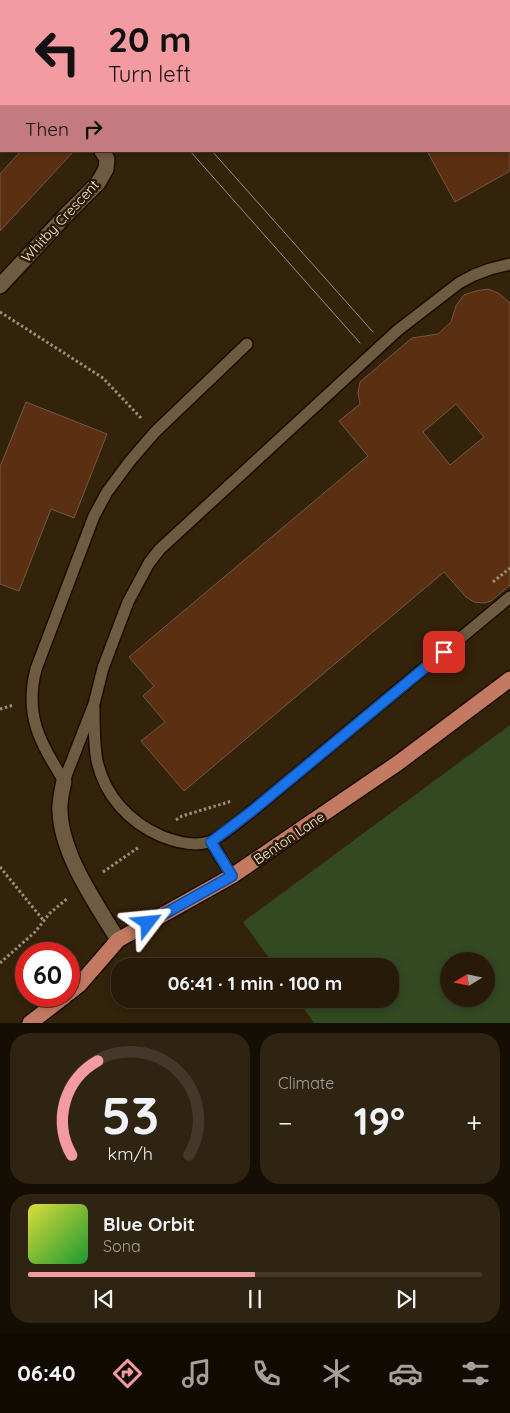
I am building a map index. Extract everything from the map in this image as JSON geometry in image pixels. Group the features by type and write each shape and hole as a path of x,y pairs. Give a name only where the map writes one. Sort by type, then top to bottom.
{"main road":[{"name":"Benton Lane","path":"80,984 118,940 232,876 398,763 510,679"},
{"path":"30,1023 51,1007"}],"street":[{"name":"Whitby Crescent","path":"0,286 98,183 106,169 107,159 103,152"},
{"path":"64,781 60,810 61,823 73,860 85,886 118,940"}],"lane":[{"path":"64,781 94,704 103,668 128,602 149,563 160,549 398,330 459,282 490,269 510,264"},
{"path":"64,781 47,753 34,723 31,700 36,669 94,516 107,492 155,432 247,344"},
{"path":"94,704 97,760 101,776 116,803 127,814 157,834 182,843 211,842 252,811 510,597"},
{"path":"211,842 232,876"}],"path":[{"path":"0,312 103,378 155,432"},
{"path":"0,963 35,932 50,912 182,816 232,800"},
{"path":"0,867 44,921"}],"green space":[{"path":"510,725 510,1023 314,1023 303,1008 399,1008 399,958 269,958 243,922"}],"building":[{"path":"20,152 73,152 0,231 0,174"},
{"path":"428,152 510,152 510,171 455,202"},
{"path":"488,289 498,293 510,303 510,585 491,601 484,603 474,602 466,597 444,572 184,791 141,741 165,722 143,696 154,686 129,657 368,456 339,421 360,404 358,393 360,382 412,338 438,334 451,322 456,306 464,295","holes":["456,404 484,437 450,465 423,432"]},
{"path":"26,402 107,434 74,518 51,509 19,591 0,584 0,467"}],"tram line":[{"path":"191,152 360,343"},
{"path":"213,152 373,332"}],"route":[{"path":"148,923 232,876 211,842 252,811 444,652"}]}
